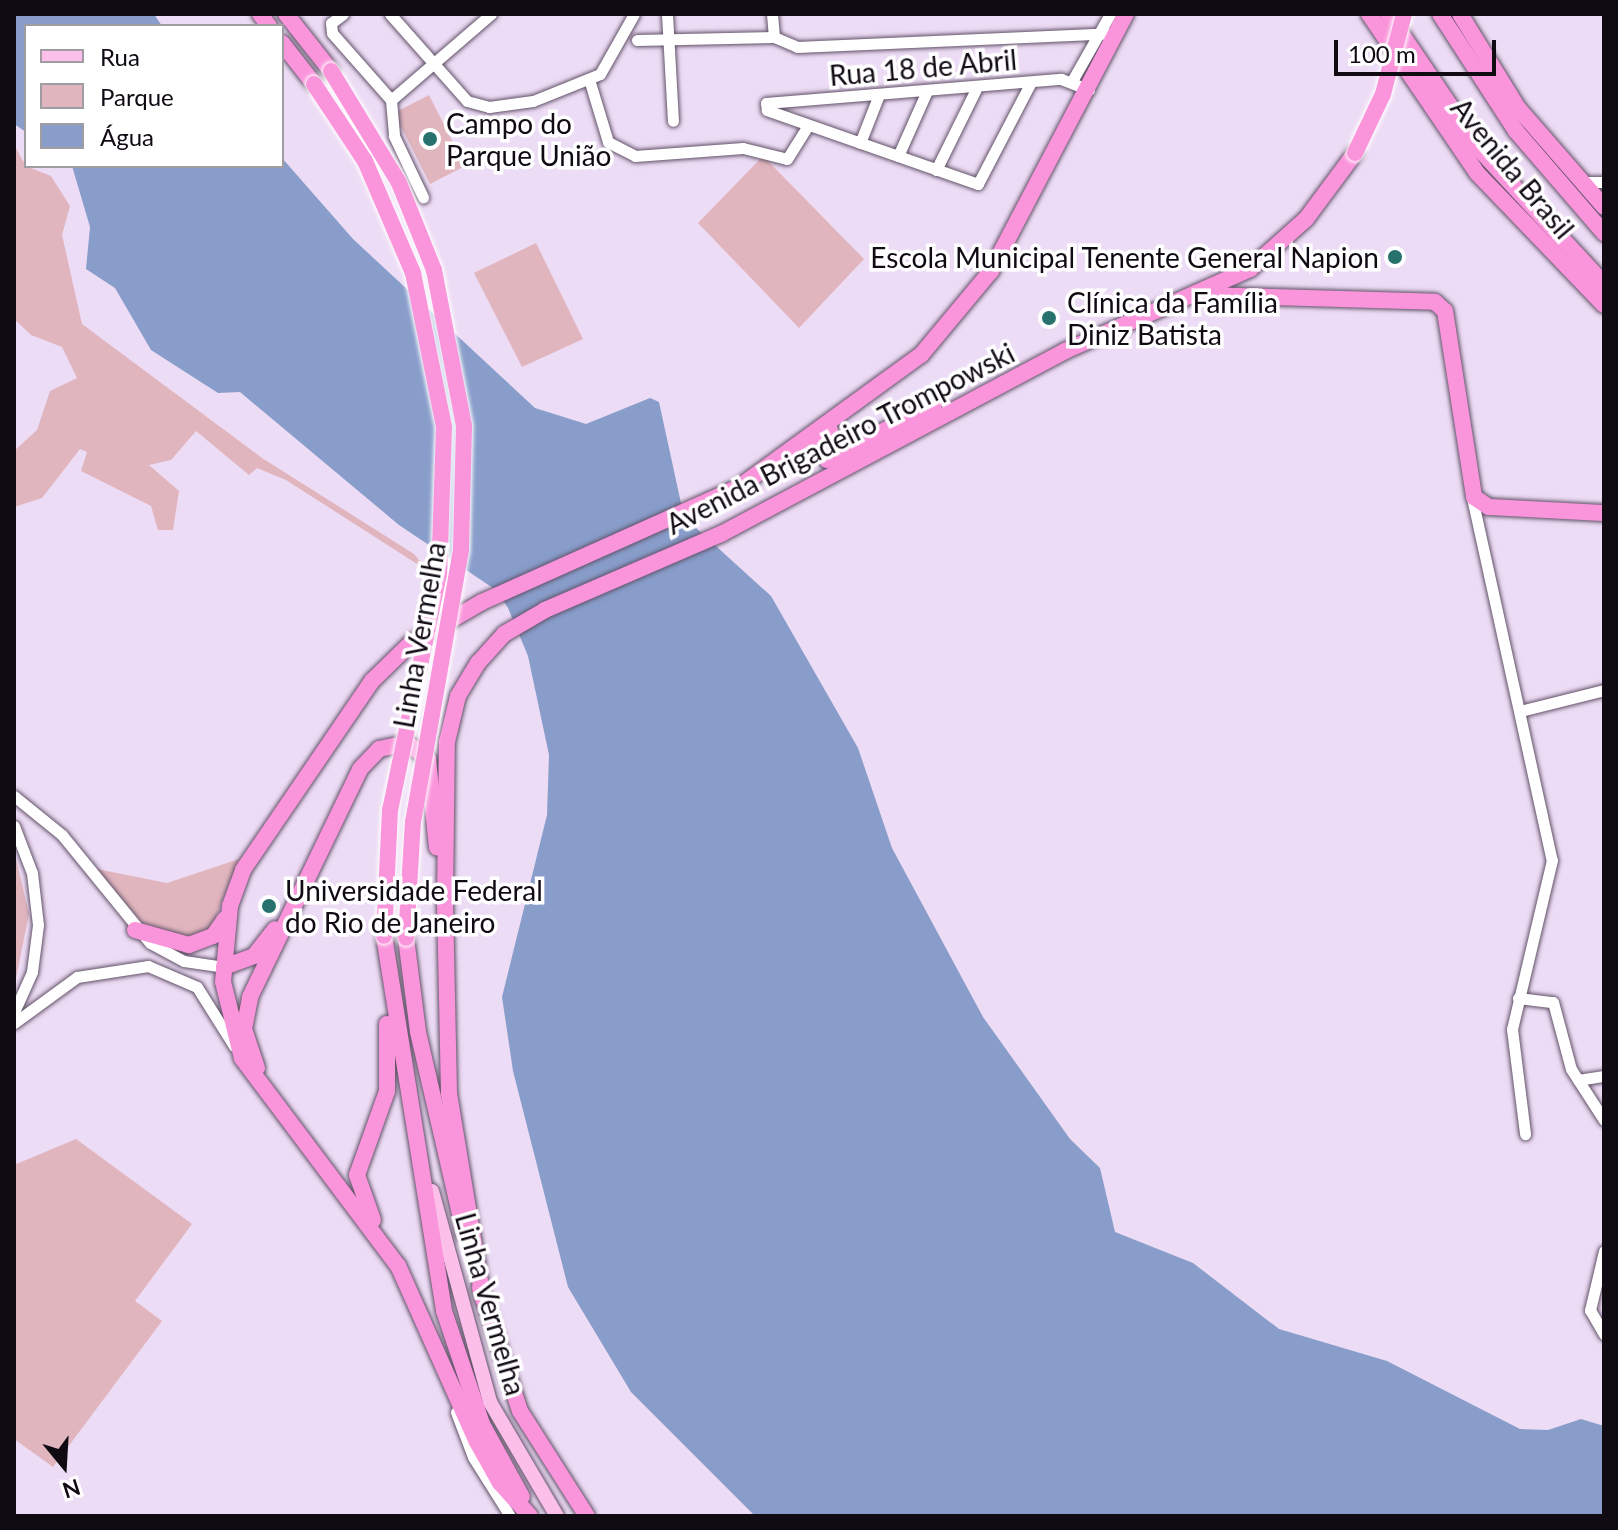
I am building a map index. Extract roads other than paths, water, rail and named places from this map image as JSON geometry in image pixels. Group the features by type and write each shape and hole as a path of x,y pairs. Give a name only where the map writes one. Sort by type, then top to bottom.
{"highway":[{"name":"Linha Vermelha","path":"286,14 331,71 399,183 429,258 464,426 461,550 413,821 406,938 451,1187 483,1299 520,1411 587,1516"},
{"name":"Avenida Brigadeiro Trompowski","path":"437,1350 398,1266 271,1102 242,1058 226,1011 224,967 230,906 261,836 372,681 411,643 482,602 753,478 921,355 976,291 1089,90 1126,14"},
{"name":"Avenida Brasil","path":"1369,14 1477,173 1604,305"},
{"name":"Avenida Brasil","path":"1388,14 1489,161 1604,284"},
{"name":"Avenida Brigadeiro Trompowski","path":"445,897 447,742 463,686 491,647 522,621 823,481 992,388 1203,295 1283,243 1355,153 1383,94 1404,14"},
{"name":"Avenida Brasil","path":"1440,14 1516,131 1604,233"},
{"name":"Avenida Brasil","path":"1460,14 1518,108 1604,207"},
{"name":"Linha Vermelha","path":"284,46 314,84 365,161 405,251 430,331 444,427 439,574 390,810 384,936 387,982 454,1347 482,1424 533,1516"},
{"path":"1203,295 1430,301 1445,311 1479,500 1604,513"},
{"path":"859,400 819,441 822,458 959,393 992,388"},
{"path":"271,1102 247,1040 246,1007 368,757 407,743 431,767 445,897"},
{"path":"224,967 265,946 309,875"},
{"name":"Linha Vermelha","path":"445,897 449,1093 483,1299"},
{"path":"135,930 170,944 199,943 218,932 230,906"},
{"path":"387,982 387,1091 357,1175 398,1266"},
{"path":"437,1350 493,1471 533,1516"}],"main road":[{"name":"Linha Vermelha","path":"408,1093 490,1402 557,1516"}],"street":[{"path":"343,14 330,26 391,100 394,136 423,197"},
{"path":"390,14 435,61 467,101 489,107 533,101 589,79 609,66 634,14"},
{"path":"391,100 491,14"},
{"path":"667,14 673,121"},
{"path":"772,14 774,37"},
{"path":"1072,81 1110,14"},
{"path":"637,40 774,37 797,47 1117,33"},
{"path":"589,79 608,142 635,156 743,148 787,159 808,125 978,184 1031,82"},
{"name":"Rua 18 de Abril","path":"808,125 767,110 766,103 878,97 1031,82 1072,81 1089,90"},
{"path":"936,170 976,89"},
{"path":"898,156 926,93"},
{"path":"860,143 878,97"},
{"path":"1580,182 1604,182"},
{"path":"1479,500 1477,523 1552,860 1518,998 1512,1043 1525,1134"},
{"path":"1477,523 1479,500"},
{"path":"1520,711 1604,690"},
{"path":"14,796 62,835 135,930 171,956 224,967"},
{"path":"14,826 32,873 38,925 32,972 14,1012"},
{"path":"14,1023 77,977 148,966 197,987 242,1058"},
{"path":"1518,998 1553,1002 1578,1080 1604,1120"},
{"path":"1578,1080 1604,1076"},
{"path":"1604,1251 1590,1310 1604,1334"},
{"name":"Avenida Brigadeiro Trompowski","path":"437,1350 473,1457 510,1516"}],"water":[{"path":"14,14 154,14 161,24 24,24 24,131 14,124"},
{"path":"284,160 353,239 535,408 586,424 650,398 659,402 684,517 771,596 858,748 892,848 983,1017 1070,1139 1100,1168 1115,1232 1193,1263 1279,1329 1387,1361 1520,1429 1548,1430 1581,1419 1604,1426 1604,1516 755,1516 631,1392 568,1287 513,1071 502,997 547,815 549,755 528,656 508,608 496,590 399,525 240,392 218,393 151,350 115,288 86,269 90,227 73,168 284,168"}],"place":[{"name":"Campo do Parque União","path":"430,139"},
{"name":"Escola Municipal Tenente General Napion","path":"1395,257"},
{"name":"Clínica da Família Diniz Batista","path":"1049,318"},
{"name":"Universidade Federal do Rio de Janeiro","path":"269,906"}]}
